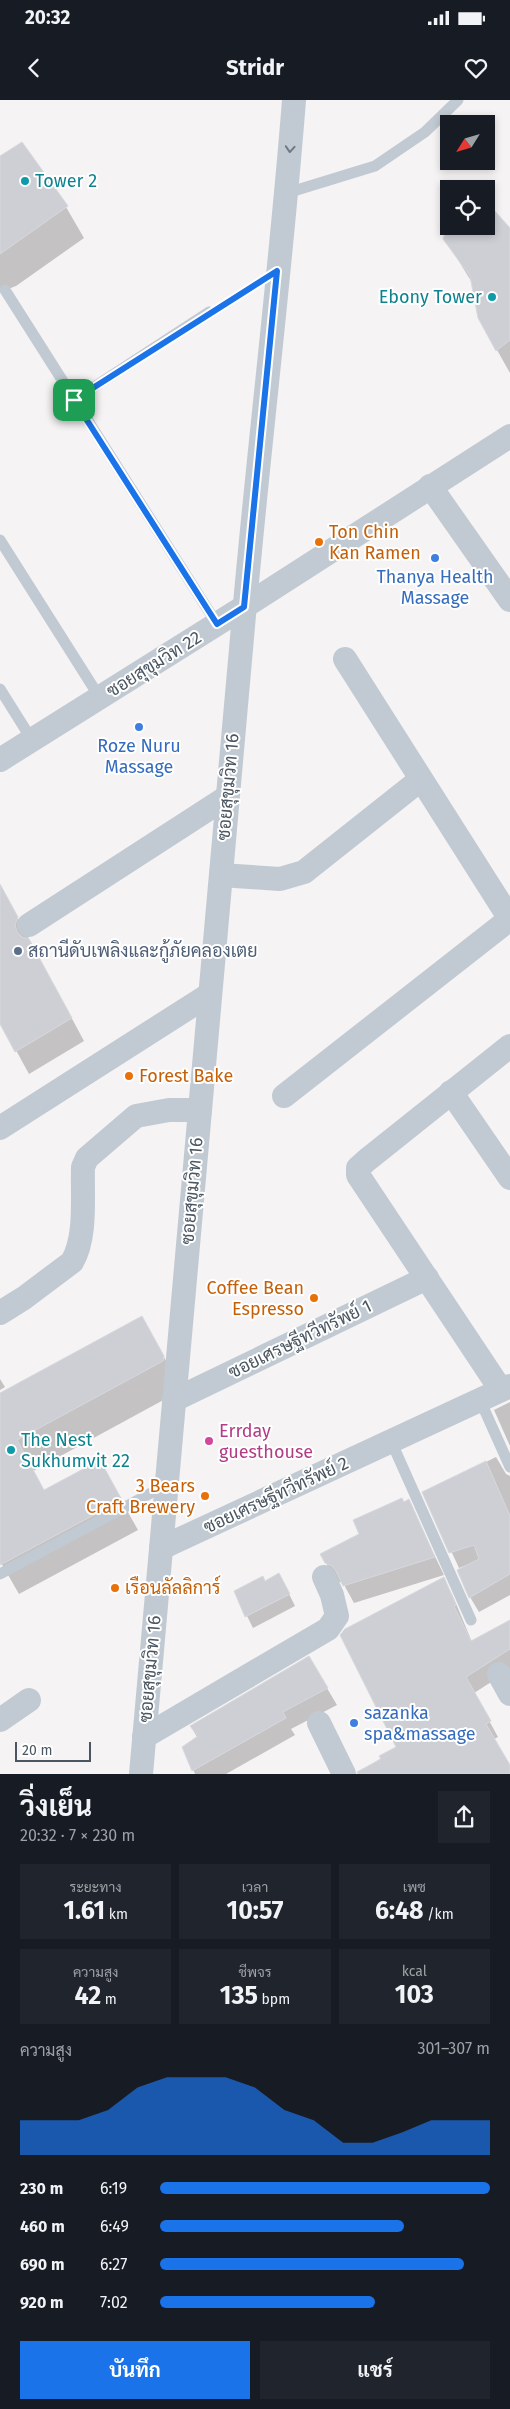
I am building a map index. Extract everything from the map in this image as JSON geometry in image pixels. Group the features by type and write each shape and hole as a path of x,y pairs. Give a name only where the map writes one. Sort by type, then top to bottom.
{"street":[{"name":"ซอยสุขุมวิท 16","path":"141,1774 244,607 277,271 287,193 294,100"},
{"name":"ซอยสุขุมวิท 22","path":"0,760 244,607 510,436"},
{"path":"430,486 510,600"},
{"path":"284,1096 510,919 420,780 345,659"},
{"path":"221,875 280,879 304,872 420,780"},
{"path":"30,925 227,797"},
{"path":"0,1128 210,994"},
{"path":"506,1388 426,1278 358,1174 358,1168 510,1046"},
{"path":"452,1092 510,1178"},
{"path":"0,1313 24,1298 72,1262 81,1238 83,1167 87,1158 136,1116 169,1110 200,1110"},
{"name":"ซอยเศรษฐีทวีทรัพย์ 1","path":"174,1400 426,1278"},
{"name":"ซอยเศรษฐีทวีทรัพย์ 2","path":"161,1548 506,1388"},
{"path":"144,1737 328,1629 337,1616 332,1595 324,1577"},
{"path":"0,1720 29,1700"},
{"path":"319,1723 344,1774"}],"lane":[{"path":"287,193 375,166 425,132 458,100"},
{"path":"4,290 217,624"},
{"path":"74,400 209,312"},
{"path":"0,540 100,698"},
{"path":"0,689 32,740"},
{"path":"480,1400 510,1467"},
{"path":"391,1441 471,1620"},
{"path":"0,1574 166,1484"}],"path":[{"path":"209,312 277,271"}],"building":[{"name":"Tower 2","path":"22,142 68,206 0,254 0,156"},
{"name":"Ebony Tower","path":"495,211 510,228 510,340 496,351 478,318 470,276 443,239 445,235 495,235"},
{"name":"สถานีดับเพลิงและกู้ภัยคลองเตย","path":"0,884 18,917 15,925 17,932 22,937 29,939 72,1018 15,1052 0,1024"},
{"name":"The Nest Sukhumvit 22","path":"142,1316 164,1356 163,1361 17,1440 44,1490 100,1460 122,1500 0,1565 0,1393"},
{"path":"486,1461 510,1516 510,1574 469,1598 457,1570 479,1559 474,1545 449,1553 422,1492"},
{"path":"402,1498 404,1502 409,1499 435,1557 343,1586 336,1571 332,1566 325,1563 320,1554 359,1534 353,1520"},
{"path":"279,1573 290,1594 245,1617 234,1591 263,1576 265,1581"},
{"path":"444,1577 456,1605 454,1606 471,1641 510,1620 510,1649 466,1677 491,1721 486,1724 510,1765 510,1774 358,1774 357,1772 381,1759 379,1756 396,1747 340,1635 345,1629"},
{"path":"309,1656 328,1688 283,1712 286,1718 192,1771 182,1747 198,1736 190,1726"}],"place":[{"name":"Tower 2","path":"25,181"},
{"name":"Ebony Tower","path":"492,297"},
{"name":"Ton Chin Kan Ramen","path":"319,542"},
{"name":"Thanya Health Massage","path":"435,558"},
{"name":"Roze Nuru Massage","path":"139,727"},
{"name":"สถานีดับเพลิงและกู้ภัยคลองเตย","path":"18,951"},
{"name":"Forest Bake","path":"129,1076"},
{"name":"Coffee Bean Espresso","path":"314,1298"},
{"name":"Errday guesthouse","path":"209,1441"},
{"name":"The Nest Sukhumvit 22","path":"11,1450"},
{"name":"3 Bears Craft Brewery","path":"205,1496"},
{"name":"เรือนลัลลิการ์","path":"115,1588"},
{"name":"sazanka spa&massage","path":"354,1723"}],"route":[{"path":"277,271 244,607 217,624 74,400 209,312 277,271"}]}
